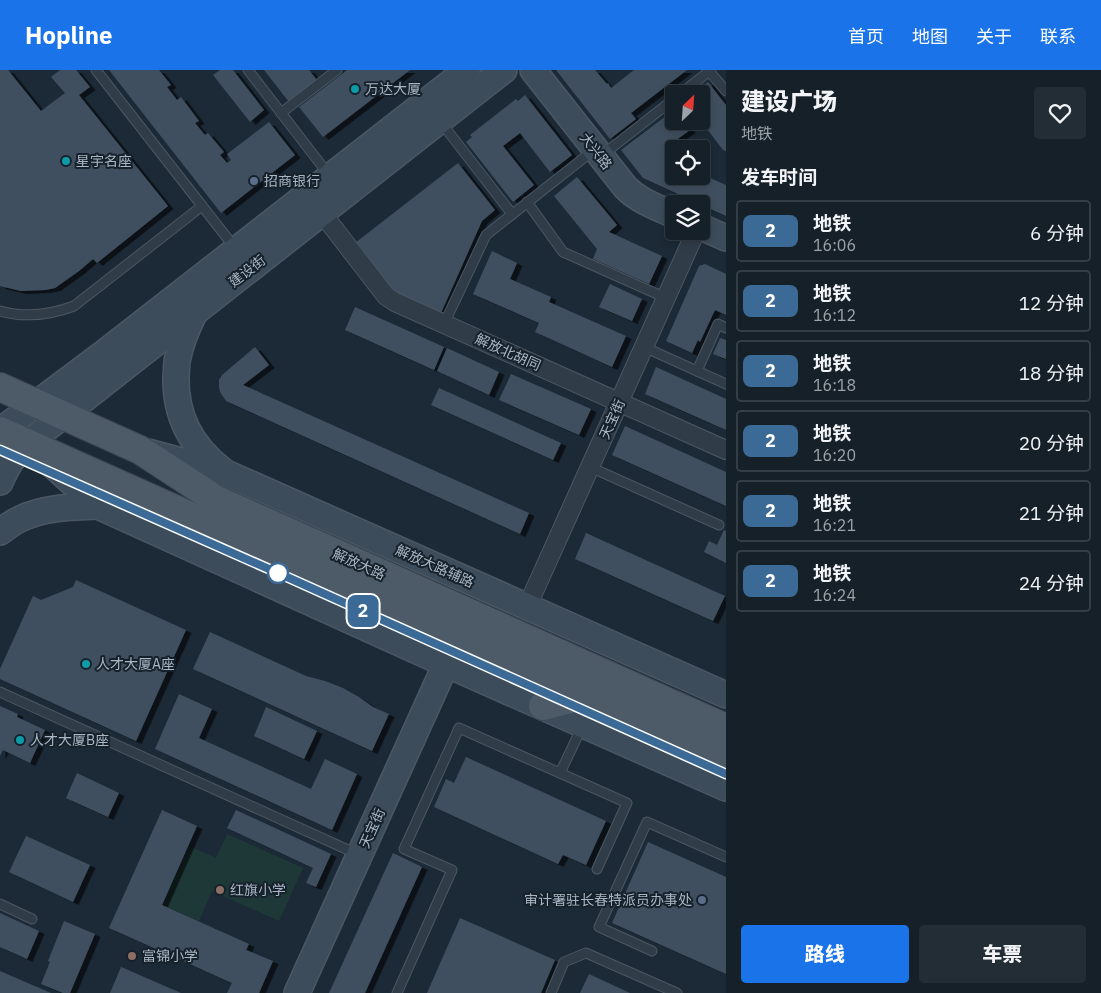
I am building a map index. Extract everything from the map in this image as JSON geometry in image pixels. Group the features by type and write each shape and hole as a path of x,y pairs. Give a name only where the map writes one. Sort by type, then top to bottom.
{"main road":[{"name":"解放大路","path":"0,387 140,450 215,499 726,728"},
{"name":"解放大路","path":"0,431 726,755"},
{"path":"543,706 591,694"}],"street":[{"name":"建设街","path":"0,431 104,353 467,70"},
{"name":"建设街","path":"0,482 7,466 28,443 504,70"},
{"name":"大兴路","path":"533,70 632,194 665,210"},
{"name":"解放北胡同","path":"322,213 386,296 394,302 726,450"},
{"path":"710,231 726,238"},
{"name":"天宝街","path":"527,607 692,240"},
{"path":"196,312 184,335 177,360 176,385 178,402 186,427 195,444 226,473"},
{"path":"28,443 98,506 446,664 726,788"},
{"name":"解放大路辅路","path":"140,450 226,473 726,695"},
{"path":"0,532 20,519 43,511 66,507 98,506"},
{"name":"天宝街","path":"297,993 446,664"}],"lane":[{"path":"96,70 236,250"},
{"path":"248,70 331,177"},
{"path":"281,113 337,70"},
{"path":"691,85 709,70 726,90"},
{"path":"444,324 486,235 527,202 665,105"},
{"path":"440,121 512,214"},
{"path":"527,202 563,252 666,298"},
{"path":"0,311 16,315 45,314 74,306 202,206"},
{"path":"697,371 718,324 726,328"},
{"path":"644,347 726,384"},
{"path":"590,467 719,525"},
{"path":"0,692 360,855"},
{"path":"560,773 583,724"},
{"path":"397,993 452,870 404,849 459,728 628,803 597,869"},
{"path":"652,951 599,927 647,822 725,854"},
{"path":"0,904 32,919"},
{"path":"551,993 564,962 586,954 678,993"}],"green space":[{"path":"227,834 303,868 279,921 212,891 199,921 162,905 189,846 216,858"}],"building":[{"name":"星宇名座","path":"0,70 8,70 41,111 65,93 51,77 60,70 76,70 90,87 79,95 168,206 97,263 93,259 55,288 21,291 0,286"},
{"path":"109,70 159,70 171,85 167,87 177,100 181,97 199,121 195,123 205,135 208,133 224,152 220,155 227,163 231,160 227,154 269,122 295,155 221,213"},
{"path":"220,70 233,70 264,110 250,122 213,75"},
{"path":"264,70 309,70 317,80 289,102"},
{"name":"万达大厦","path":"347,70 410,70 323,137 299,107"},
{"path":"556,70 595,70 611,88 634,70 687,70 665,85 631,113 636,119 610,139"},
{"path":"708,82 726,105 726,151 723,150 708,130 710,130 710,85 704,85"},
{"path":"525,95 572,155 550,172 520,133 503,146 534,185 513,202 466,142 472,137 470,135 516,99 518,101"},
{"path":"665,117 665,130 690,130 676,140 665,140 665,185 710,185 710,178 726,185 726,216 710,209 710,195 680,195 643,178 621,150"},
{"path":"458,163 495,210 482,221 441,313 393,292 355,243"},
{"path":"577,177 617,225 609,232 662,256 649,284 593,259 597,249 554,196"},
{"path":"492,251 517,263 510,279 551,297 549,302 626,336 612,367 535,332 539,323 473,294"},
{"path":"705,264 726,274 726,315 715,310 700,342 698,340 692,353 666,341 699,266"},
{"path":"610,284 642,299 632,321 599,307"},
{"path":"355,307 444,347 434,370 345,330"},
{"path":"720,338 726,340 726,359 713,354"},
{"path":"255,347 269,365 243,385 529,513 520,534 226,401 220,392 219,380 222,375"},
{"path":"447,348 499,372 489,395 437,371"},
{"path":"656,367 726,399 726,430 645,394"},
{"path":"511,374 591,409 579,435 499,400"},
{"path":"439,388 561,443 553,460 431,405"},
{"path":"625,426 726,472 726,506 612,455"},
{"path":"724,530 726,531 726,563 704,552 709,541 717,545"},
{"path":"586,533 725,596 713,621 575,559"},
{"name":"人才大厦A座","path":"76,580 186,630 136,741 0,679 0,669 33,596 41,600 73,587"},
{"path":"210,632 306,676 343,688 373,707 389,714 372,751 193,669"},
{"path":"179,694 212,709 199,738 311,789 325,759 357,774 332,830 155,749"},
{"name":"人才大厦B座","path":"0,706 18,714 17,717 45,730 30,763 3,750 0,756"},
{"path":"266,707 317,731 304,759 254,736"},
{"path":"466,757 606,821 586,865 563,855 558,864 434,807 446,779 454,783"},
{"path":"77,773 119,793 108,817 66,798"},
{"path":"162,810 197,826 162,905 249,944 246,950 273,961 259,993 227,993 232,983 109,928"},
{"path":"236,810 331,854 316,887 306,883 313,868 227,828"},
{"path":"26,836 90,865 73,902 9,872"},
{"path":"648,842 726,877 726,974 612,923"},
{"path":"393,853 422,867 365,993 329,993"},
{"path":"0,913 39,931 27,959 0,947"},
{"path":"460,918 555,960 541,993 427,993"},
{"path":"64,921 95,934 70,993 63,993 41,984"},
{"path":"121,967 181,993 110,993"},
{"path":"0,971 51,993 0,993"},
{"path":"589,974 630,993 580,993"}],"metro line":[{"name":"2","path":"0,450 726,774"}],"place":[{"name":"万达大厦","path":"355,89"},
{"name":"星宇名座","path":"66,161"},
{"name":"招商银行","path":"254,181"},
{"name":"人才大厦A座","path":"86,664"},
{"name":"人才大厦B座","path":"20,740"},
{"name":"红旗小学","path":"220,890"},
{"name":"审计署驻长春特派员办事处","path":"702,900"},
{"name":"富锦小学","path":"132,956"}]}
